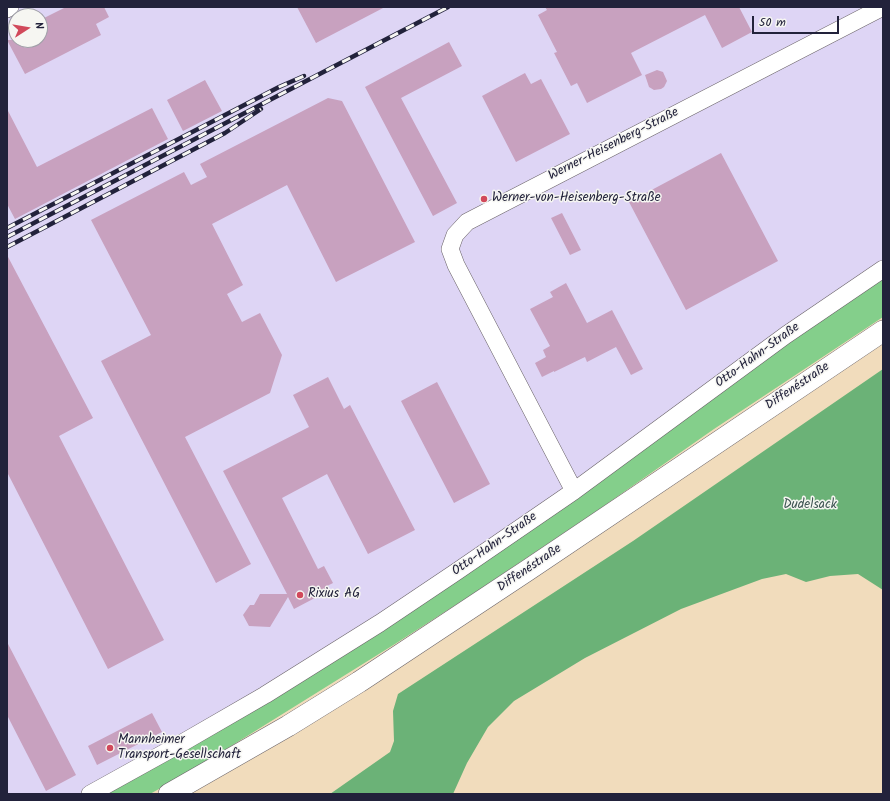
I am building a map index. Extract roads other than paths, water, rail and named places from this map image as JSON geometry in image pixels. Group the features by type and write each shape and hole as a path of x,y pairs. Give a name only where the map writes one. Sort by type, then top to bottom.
{"main road":[{"name":"Diffenéstraße","path":"169,794 288,726 359,682 535,566 883,331"}],"street":[{"name":"Werner-Heisenberg-Straße","path":"574,491 456,265 450,249 455,235 467,222 883,7"},
{"name":"Otto-Hahn-Straße","path":"90,794 182,744 265,695 380,623 574,491 786,335 883,269"}],"railway":[{"path":"7,237 448,7"},
{"path":"7,228 279,87 304,76"},
{"path":"7,247 225,133 261,109"}],"place":[{"name":"Werner-von-Heisenberg-Straße","path":"484,199"},
{"name":"Rixius AG","path":"300,595"},
{"name":"Mannheimer Transport-Gesellschaft","path":"110,748"}],"park label":[{"name":"Dudelsack","path":"810,506"}]}
